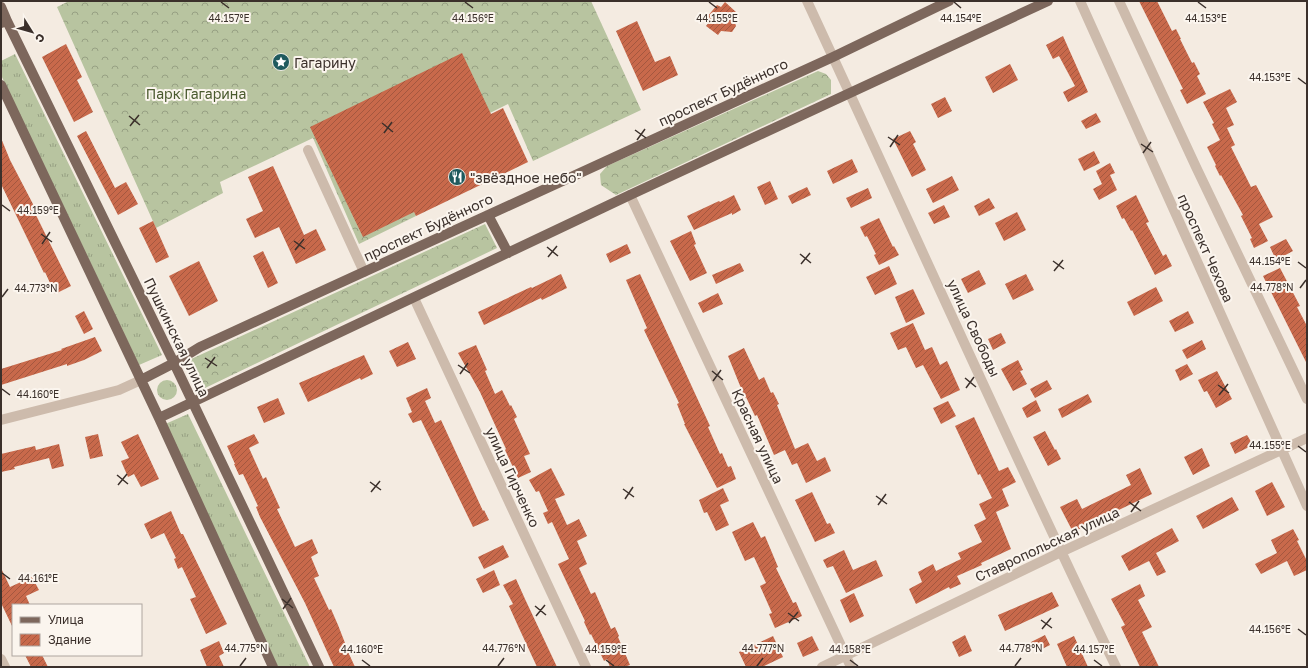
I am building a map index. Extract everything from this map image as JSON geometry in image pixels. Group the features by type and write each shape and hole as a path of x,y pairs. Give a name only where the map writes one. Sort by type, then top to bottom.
{"main road":[{"name":"проспект Будённого","path":"141,380 174,363 200,347 833,57 949,1"},
{"path":"159,418 630,195 1048,1"},
{"name":"Пушкинская улица","path":"1,7 4,22 174,363 319,667"},
{"path":"1,85 159,418 273,667"},
{"path":"488,215 508,253"}],"street":[{"name":"улица Свободы","path":"807,1 851,93 1061,552 1116,667"},
{"name":"проспект Чехова","path":"1080,1 1307,506"},
{"name":"проспект Чехова","path":"1119,1 1199,174 1307,399"},
{"path":"308,150 364,272"},
{"name":"Красная улица","path":"630,195 851,667"},
{"name":"улица Гирченко","path":"414,298 586,667"},
{"name":"проспект Будённого","path":"1,420 119,390 141,380"},
{"name":"Ставропольская улица","path":"822,667 1061,552 1307,438"},
{"path":"1,659 5,667"}],"green space":[{"name":"Парк Гагарина","path":"69,1 591,1 641,110 533,161 508,104 391,162 416,216 359,244 313,138 220,182 223,193 156,228 57,7"},
{"path":"15,54 162,355 139,365 1,75 1,61"},
{"path":"818,71 826,74 831,80 831,94 616,195 601,185 600,174 607,166"},
{"path":"485,224 497,248 203,389 189,360"},
{"path":"167,380 174,383 177,390 174,397 167,400 160,397 157,390 160,383"},
{"path":"188,414 310,667 278,667 163,425"}],"building":[{"path":"1139,1 1157,1 1172,31 1176,29 1192,63 1194,62 1200,74 1197,76 1206,94 1187,104 1180,90 1183,89"},
{"path":"725,2 736,12 733,16 736,26 732,32 721,31 718,35 706,26 711,20 707,17 717,5 721,7"},
{"path":"637,21 655,62 670,56 678,75 643,91 616,31"},
{"path":"1063,36 1088,92 1068,102 1063,92 1075,86 1059,56 1053,59 1046,45"},
{"path":"66,44 82,77 77,80 93,112 74,122 42,57"},
{"path":"462,53 491,114 503,108 528,162 416,216 414,212 363,237 310,127"},
{"path":"1010,64 1018,80 993,93 985,77"},
{"path":"1230,89 1237,102 1226,108 1234,125 1227,128 1235,145 1231,147 1251,187 1256,185 1273,217 1259,224 1268,241 1254,248 1250,239 1252,238 1241,216 1243,215 1221,175 1220,176 1207,147 1220,140 1212,124 1214,123 1203,102"},
{"path":"945,97 952,111 938,118 931,104"},
{"path":"1096,113 1101,122 1086,129 1081,121"},
{"path":"86,131 115,188 126,182 138,204 118,215 77,136"},
{"path":"910,131 916,142 913,144 926,170 912,177 893,139"},
{"path":"1,138 10,160 34,206 32,207 71,286 55,294 1,184"},
{"path":"1094,151 1100,163 1084,171 1078,159"},
{"path":"852,159 858,172 833,184 827,171"},
{"path":"1110,163 1115,173 1110,175 1117,190 1099,200 1093,189 1102,184 1096,171"},
{"path":"273,166 304,235 316,229 326,250 296,264 279,227 255,238 246,219 263,211 248,177"},
{"path":"952,176 959,190 933,203 926,189"},
{"path":"770,181 778,199 765,205 757,187"},
{"path":"807,187 811,195 792,204 788,196"},
{"path":"868,188 872,198 851,208 846,198"},
{"path":"734,195 741,210 694,230 687,216"},
{"path":"1136,195 1149,222 1146,223 1163,256 1166,254 1172,266 1155,275 1132,230 1131,231 1124,218 1122,219 1116,206"},
{"path":"989,198 995,208 979,216 974,206"},
{"path":"944,205 950,217 934,224 928,213"},
{"path":"1017,212 1026,230 1004,241 995,223"},
{"path":"879,218 893,247 894,246 899,255 879,265 874,255 876,254 867,236 865,237 860,227"},
{"path":"153,221 169,257 156,263 139,228"},
{"path":"691,231 696,244 694,245 707,273 690,281 670,241"},
{"path":"1286,239 1293,251 1276,260 1270,247"},
{"path":"627,244 631,253 610,263 606,254"},
{"path":"263,251 278,283 268,288 253,256"},
{"path":"199,261 218,301 189,316 169,276"},
{"path":"740,263 744,271 716,284 712,275"},
{"path":"889,266 897,284 875,295 866,277"},
{"path":"1280,268 1300,306 1297,307 1307,326 1307,364 1263,276"},
{"path":"979,270 986,284 968,293 961,279"},
{"path":"561,274 567,288 542,300 541,298 484,325 478,312"},
{"path":"640,274 710,426 708,427 720,454 722,453 728,467 731,466 736,479 717,488 684,424 677,404 679,403 644,330 647,328 626,280"},
{"path":"1026,274 1034,290 1013,300 1005,284"},
{"path":"1156,287 1163,301 1134,316 1127,302"},
{"path":"913,289 925,314 906,323 895,297"},
{"path":"718,293 723,304 703,313 698,303"},
{"path":"84,311 93,329 84,334 75,316"},
{"path":"1188,311 1194,323 1175,332 1169,321"},
{"path":"913,323 925,350 932,347 940,365 947,361 960,390 941,399 923,365 916,368 906,347 898,350 890,333"},
{"path":"1001,333 1006,343 993,350 988,339"},
{"path":"95,337 102,351 67,366 67,364 1,385 1,369 62,350 61,349"},
{"path":"1202,340 1206,349 1187,359 1182,350"},
{"path":"408,342 416,359 397,367 389,351"},
{"path":"476,345 487,370 485,371 495,394 502,390 517,417 514,419 530,454 524,456 531,472 518,478 480,392 458,353"},
{"path":"744,348 759,380 764,377 771,393 773,392 779,404 777,405 795,449 808,443 817,461 825,457 831,471 806,483 797,463 792,465 785,450 774,455 757,415 755,416 746,397 745,398 728,356"},
{"path":"364,355 373,374 361,380 360,378 308,402 299,383"},
{"path":"1018,360 1023,370 1020,371 1027,384 1013,391 1001,369"},
{"path":"1187,364 1193,374 1180,381 1175,370"},
{"path":"1217,371 1232,399 1216,408 1207,391 1204,392 1198,380"},
{"path":"1047,380 1052,389 1035,398 1030,389"},
{"path":"427,388 431,398 425,401 435,423 441,420 483,511 484,510 489,520 473,527 421,420 413,423 408,414 412,412 406,398"},
{"path":"1088,394 1092,402 1062,418 1058,409"},
{"path":"278,398 285,414 264,423 257,407"},
{"path":"1036,400 1041,411 1027,418 1022,408"},
{"path":"948,401 956,416 941,424 933,408"},
{"path":"974,417 999,471 1008,467 1016,482 1002,489 1009,506 996,512 1011,549 981,563 982,565 957,576 961,584 950,589 949,587 916,604 909,589 922,582 918,572 933,564 936,571 961,559 958,553 982,542 974,525 986,519 979,504 992,498 980,474 978,475 955,426"},
{"path":"1045,431 1061,459 1048,466 1033,437"},
{"path":"98,434 103,456 90,459 85,437"},
{"path":"138,434 159,479 141,487 134,474 128,477 121,461 129,458 121,442"},
{"path":"254,434 259,443 249,448 263,479 266,477 280,508 277,509 295,547 312,539 318,553 311,557 319,576 314,578 329,610 331,609 355,667 334,667 305,603 260,517 256,507 258,506 243,474 239,475 234,464 227,446"},
{"path":"1247,435 1253,445 1235,454 1230,443"},
{"path":"59,444 64,466 52,469 49,458 1,472 1,454 35,446 36,450"},
{"path":"1202,448 1210,466 1193,475 1184,457"},
{"path":"551,468 565,495 555,499 567,525 579,519 587,536 577,541 587,564 579,568 591,594 595,592 611,629 615,627 630,665 624,667 610,667 607,659 604,661 591,634 590,635 558,564 569,559 552,522 548,524 543,513 548,511 539,491 536,492 529,480"},
{"path":"1140,468 1152,494 1073,532 1060,507 1077,499 1082,509 1131,485 1126,475"},
{"path":"1272,482 1285,507 1267,516 1255,491"},
{"path":"723,488 729,501 720,505 729,525 716,531 707,512 704,513 699,500"},
{"path":"812,492 827,524 830,523 835,533 815,542 795,500"},
{"path":"1232,497 1239,510 1203,529 1196,516"},
{"path":"171,511 181,534 183,534 227,624 206,634 190,599 196,597 182,567 178,569 174,559 176,558 164,533 151,539 144,524"},
{"path":"753,522 761,538 765,536 778,567 776,568 793,603 796,602 802,616 775,628 769,614 772,613 760,586 766,583 754,557 745,561 732,532"},
{"path":"1172,528 1179,541 1156,553 1166,572 1157,576 1149,561 1129,571 1121,556"},
{"path":"1293,529 1307,561 1307,570 1294,576 1287,561 1261,574 1255,564 1277,553 1271,540"},
{"path":"503,545 509,557 484,569 478,557"},
{"path":"844,550 853,570 876,560 883,576 846,593 833,566 827,568 823,560"},
{"path":"1,568 10,587 32,577 39,590 26,596 30,604 12,604 12,626 1,603"},
{"path":"494,570 500,585 483,593 476,579"},
{"path":"516,579 557,667 537,667 509,606 513,604 503,585"},
{"path":"1140,584 1145,596 1138,600 1152,627 1142,632 1159,667 1140,667 1121,627 1125,625 1111,599"},
{"path":"1052,592 1059,606 1005,631 998,615"},
{"path":"854,593 864,616 850,623 840,600"},
{"path":"965,635 972,651 959,657 952,642"},
{"path":"1045,635 1050,645 1036,652 1031,642"},
{"path":"773,636 783,657 762,667 746,667 739,652"},
{"path":"812,636 819,650 803,657 797,643"},
{"path":"1074,636 1088,667 1067,667 1057,644"},
{"path":"219,641 224,653 219,656 224,667 207,667 200,650"},
{"path":"26,656 42,656 48,667 31,667"}],"place":[{"name":"Гагарину","path":"281,62"},
{"name":"\"звёздное небо\"","path":"457,177"}]}
